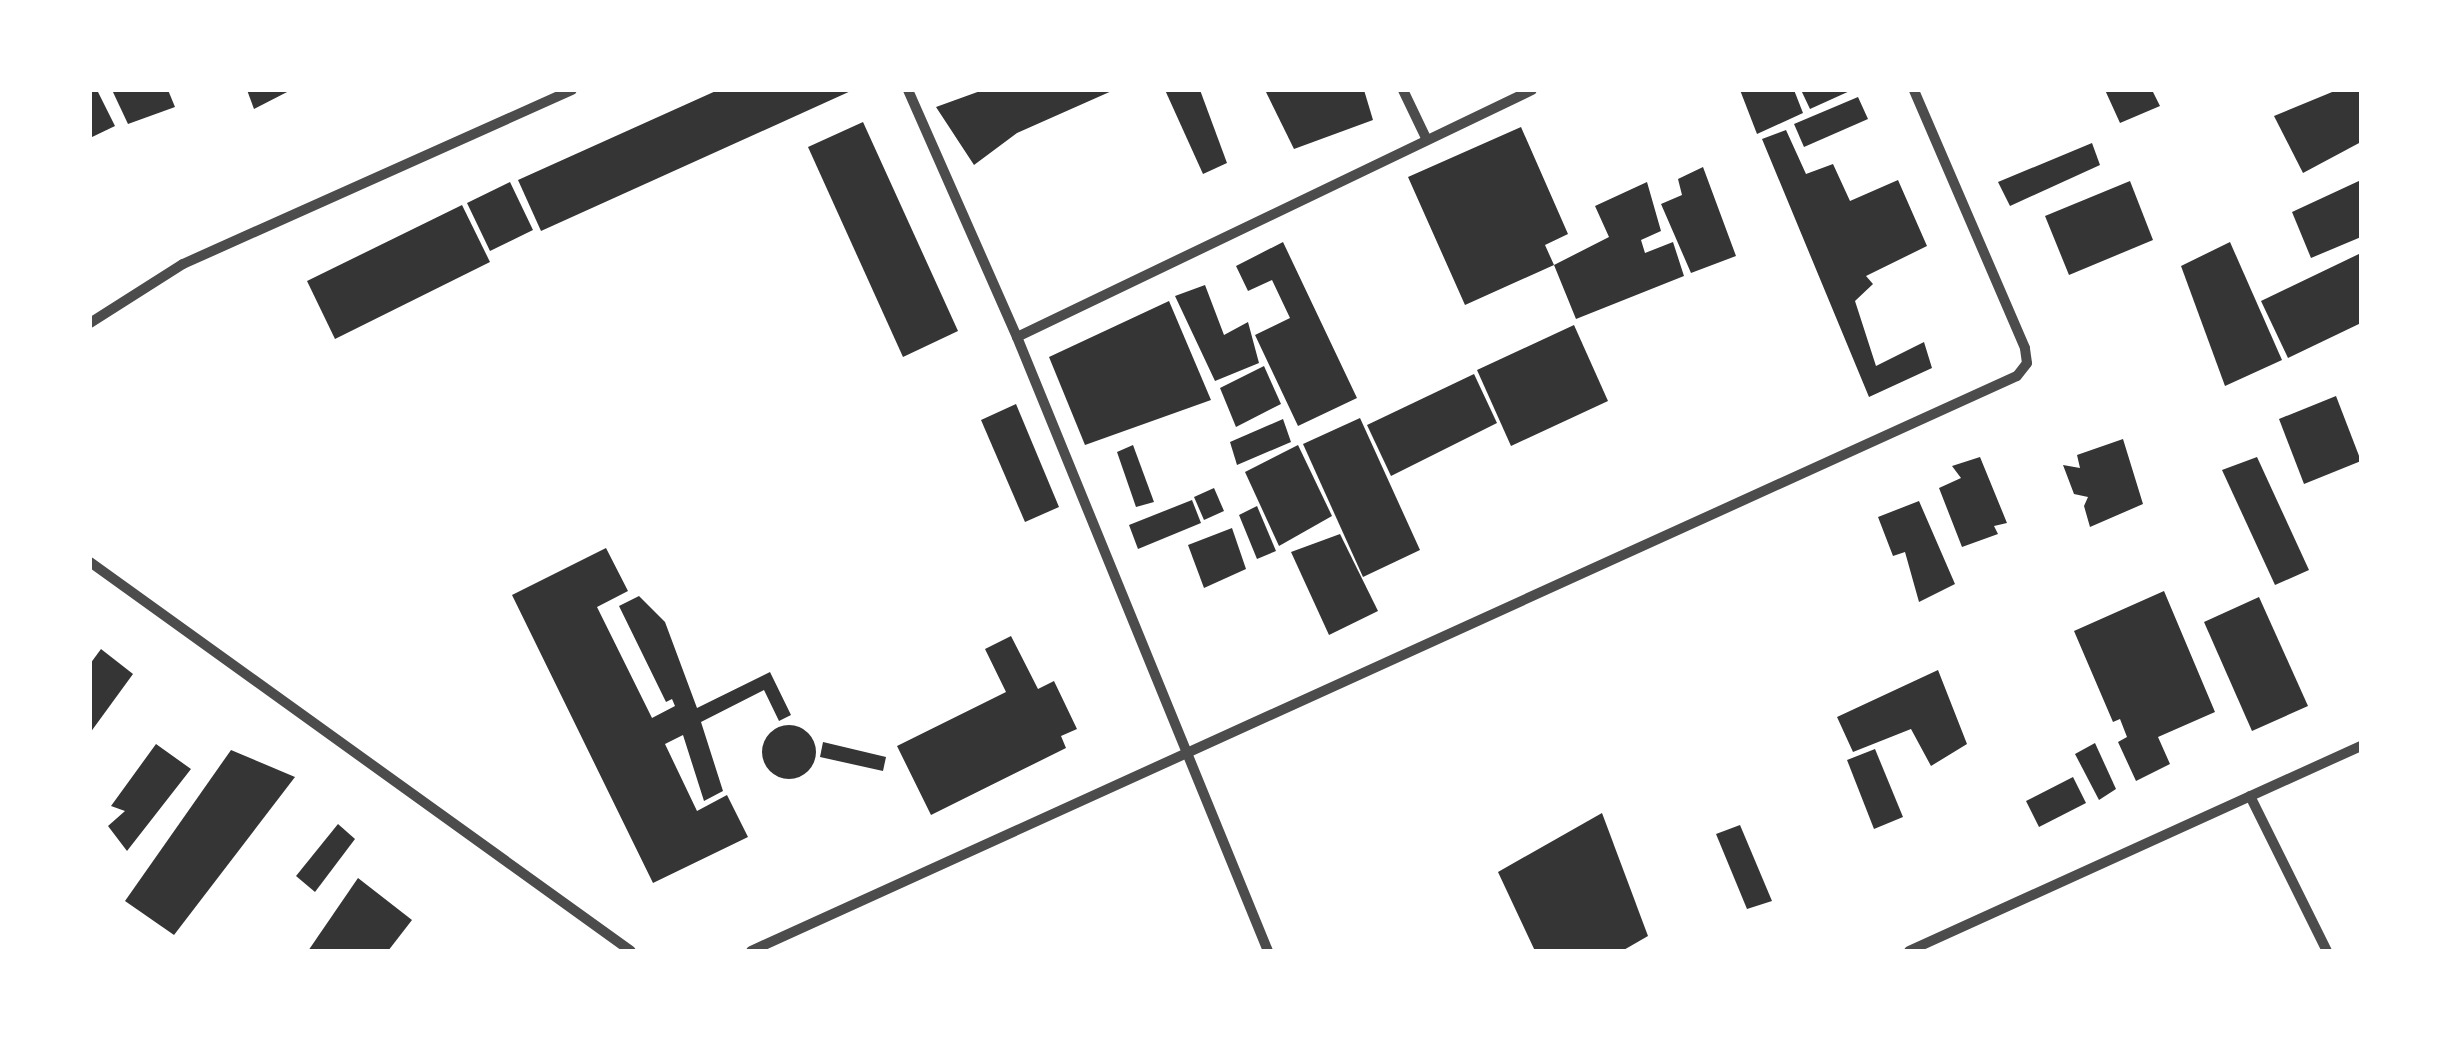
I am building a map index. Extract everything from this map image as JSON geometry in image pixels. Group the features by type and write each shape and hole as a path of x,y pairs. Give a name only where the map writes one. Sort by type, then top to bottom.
{"street":[{"path":"90,323 184,264 572,90"},
{"path":"908,90 1017,338 1185,758 1268,951"},
{"path":"1404,90 1427,140"},
{"path":"1017,338 1532,90"},
{"path":"751,951 1185,758 2017,376 2027,363 2025,348 1914,90"},
{"path":"90,562 631,951"},
{"path":"1909,951 2361,746"},
{"path":"2250,796 2326,951"}],"building":[{"path":"90,90 97,90 115,126 90,138"},
{"path":"112,90 168,90 175,107 128,124"},
{"path":"247,90 291,90 254,109"},
{"path":"718,90 853,90 541,231 518,180"},
{"path":"983,90 1114,90 1017,133 974,165 936,107"},
{"path":"1165,90 1200,90 1227,163 1203,174"},
{"path":"1265,90 1364,90 1373,120 1294,149"},
{"path":"1740,90 1794,90 1803,113 1757,134"},
{"path":"1801,90 1852,90 1810,109"},
{"path":"2105,90 2152,90 2160,106 2120,123"},
{"path":"2337,90 2361,90 2361,142 2303,173 2274,116"},
{"path":"1858,97 1868,119 1804,147 1794,124"},
{"path":"863,122 958,331 903,357 808,147"},
{"path":"1521,127 1568,234 1545,245 1554,265 1465,305 1408,177"},
{"path":"1786,130 1806,174 1833,164 1850,201 1898,180 1927,246 1866,276 1873,284 1855,301 1876,366 1924,342 1932,368 1869,397 1762,139"},
{"path":"2092,143 2100,165 2010,206 1998,182"},
{"path":"1703,167 1736,256 1691,273 1661,204 1682,195 1678,179"},
{"path":"2361,180 2361,237 2311,258 2292,212"},
{"path":"2130,181 2153,240 2069,275 2045,216"},
{"path":"510,182 533,230 490,251 467,203"},
{"path":"1647,182 1661,231 1641,240 1645,253 1673,242 1684,276 1576,319 1554,265 1609,237 1595,206"},
{"path":"462,205 490,262 335,339 307,281"},
{"path":"1283,242 1357,398 1298,426 1255,335 1290,318 1272,280 1248,291 1236,266"},
{"path":"2230,242 2282,360 2225,386 2181,266"},
{"path":"2361,253 2361,323 2288,358 2261,301"},
{"path":"1205,285 1224,335 1248,322 1259,363 1215,381 1175,296"},
{"path":"1169,301 1211,400 1085,445 1049,357"},
{"path":"1574,325 1608,401 1511,446 1477,370"},
{"path":"1264,366 1281,404 1236,427 1220,388"},
{"path":"1474,374 1497,423 1391,476 1367,425"},
{"path":"2336,396 2361,461 2304,484 2279,419"},
{"path":"1016,404 1059,507 1025,522 981,420"},
{"path":"1360,418 1420,550 1363,577 1303,444"},
{"path":"1283,419 1291,442 1237,465 1230,442"},
{"path":"2123,439 2143,504 2090,527 2084,506 2088,497 2074,494 2063,465 2080,468 2077,455"},
{"path":"1133,445 1154,502 1136,507 1117,452"},
{"path":"1298,445 1332,516 1279,546 1245,472"},
{"path":"1980,457 2007,523 1994,526 1998,534 1962,547 1939,488 1961,478 1952,466"},
{"path":"2257,457 2309,570 2275,585 2222,470"},
{"path":"1214,488 1224,511 1204,520 1194,497"},
{"path":"1192,500 1201,523 1138,549 1129,525"},
{"path":"1919,501 1955,584 1919,602 1905,552 1893,556 1878,517"},
{"path":"1257,506 1276,551 1257,559 1239,515"},
{"path":"1232,528 1246,569 1204,588 1188,545"},
{"path":"1340,534 1378,611 1329,635 1291,552"},
{"path":"606,548 628,591 597,607 652,718 675,706 672,699 666,702 619,606 639,596 665,622 697,708 770,672 791,715 779,721 764,690 701,722 723,791 704,801 683,735 665,744 697,811 727,795 748,837 653,883 512,595"},
{"path":"2164,591 2215,712 2158,737 2170,764 2136,781 2118,742 2127,737 2120,719 2113,722 2074,631"},
{"path":"2259,597 2308,706 2252,731 2204,622"},
{"path":"1011,636 1038,689 1054,681 1077,729 1061,736 1066,748 931,815 897,746 1006,692 985,649"},
{"path":"101,649 133,674 90,733 90,664"},
{"path":"1938,670 1967,744 1931,766 1911,729 1853,752 1837,717"},
{"path":"789,725 808,733 816,752 808,771 789,779 770,771 762,752 770,733"},
{"path":"823,742 886,757 883,771 820,757"},
{"path":"2095,743 2116,789 2099,800 2075,754"},
{"path":"156,744 191,769 127,851 108,826 125,811 111,806"},
{"path":"1875,749 1903,817 1874,829 1847,760"},
{"path":"231,750 295,777 174,935 125,901"},
{"path":"2073,777 2086,803 2039,827 2026,801"},
{"path":"1602,813 1648,936 1622,951 1535,951 1498,872"},
{"path":"338,824 355,839 315,892 296,876"},
{"path":"1740,825 1772,901 1747,909 1716,834"},
{"path":"358,878 412,920 388,951 308,951"}]}
